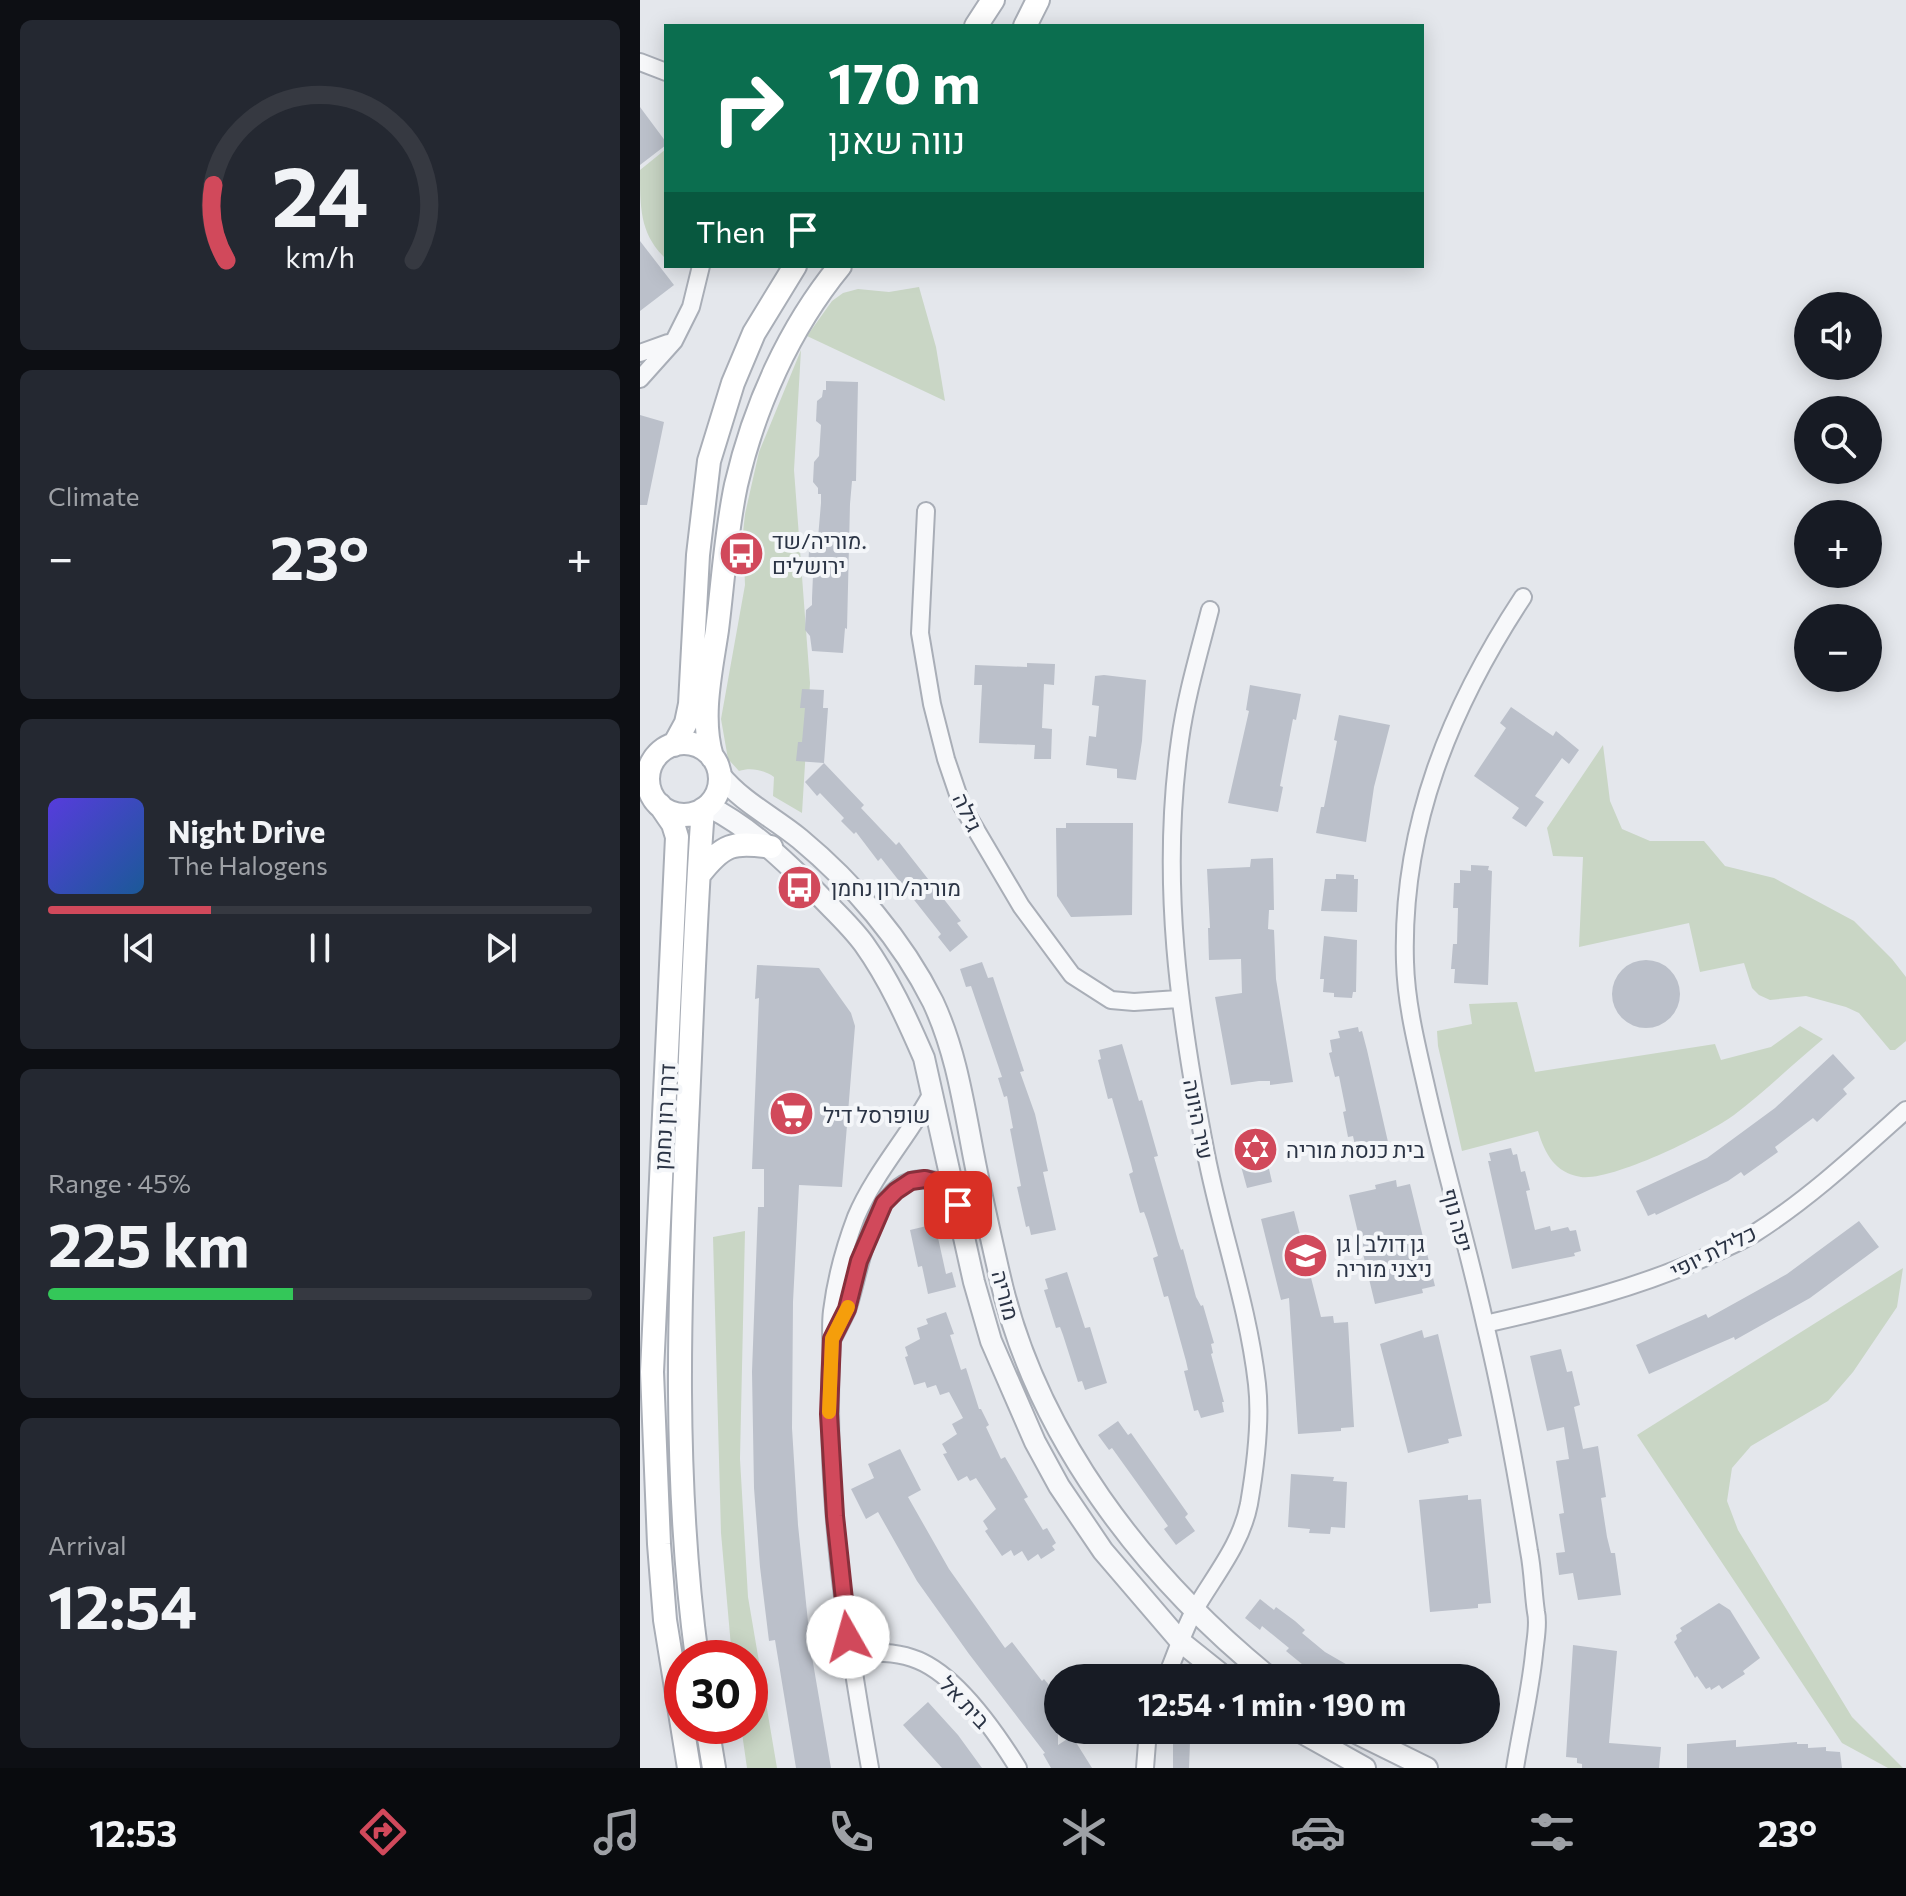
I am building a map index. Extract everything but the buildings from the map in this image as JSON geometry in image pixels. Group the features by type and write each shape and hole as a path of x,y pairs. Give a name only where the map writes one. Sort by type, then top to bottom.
{"main road":[{"path":"977,24 993,0"},
{"path":"1026,24 1038,0"},
{"path":"674,745 686,723 690,704 698,555 709,461 733,383 754,333 794,268"},
{"path":"716,766 695,745 674,745 659,753 649,771 653,795 660,805 681,815 693,814 716,797 716,766 707,737 709,692 736,485 754,425 776,370 814,299 838,268"},
{"name":"דרך רון נחמן","path":"660,805 673,824 677,837 655,1294 653,1442 665,1620 689,1768"},
{"name":"דרך רון נחמן","path":"695,1640 683,1542 679,1295 699,875 706,807"},
{"path":"699,875 724,848 738,844 771,847"},
{"path":"710,1744 714,1768"}],"street":[{"path":"640,62 664,71"},
{"path":"640,379 674,341 691,307 701,268"},
{"path":"640,353 674,341"},
{"name":"גילה","path":"926,511 920,633 932,704 962,806 1021,906 1072,975 1111,1000 1178,999"},
{"name":"יפה נוף","path":"1515,1768 1529,1705 1537,1613 1533,1602 1530,1554 1485,1324 1440,1152 1412,1021 1405,963 1406,913 1415,844 1438,756 1457,713 1523,597"},
{"name":"עיר היונה","path":"1172,1664 1194,1612 1237,1543 1248,1507 1256,1449 1258,1387 1245,1308 1219,1218 1206,1155 1178,999 1170,884 1180,739 1210,610"},
{"name":"מוריה","path":"716,766 734,792 822,858 861,898 883,924 932,1002 957,1068 1000,1277 1017,1335 1034,1377 1064,1437 1117,1521 1194,1612 1254,1664"},
{"name":"מוריה","path":"706,807 724,813 771,847 862,941 882,971 924,1058 974,1282 991,1341 1035,1442 1059,1486 1103,1551 1181,1642 1208,1664"},
{"path":"870,1768 850,1654 832,1472 829,1414 831,1314 857,1216 887,1162 932,1093"},
{"name":"כלילת יופי","path":"1485,1324 1589,1300 1635,1285 1686,1267 1754,1234 1825,1182 1906,1110"},
{"path":"832,1339 847,1309 859,1261 884,1203 911,1181 925,1179 954,1187"},
{"name":"בית אל","path":"850,1654 899,1654 916,1659 948,1679 977,1711 1018,1768"},
{"path":"1145,1768 1147,1744"},
{"path":"1322,1744 1365,1768"},
{"path":"1378,1744 1427,1768"}],"green space":[{"path":"664,151 664,257 651,240 643,220 640,170"},
{"path":"919,287 936,347 945,401 807,336 832,301 843,293 858,289 889,292"},
{"path":"801,350 794,470 810,683 802,813 773,796 774,777 757,770 739,771 728,759 721,719 745,585 745,514 759,452"},
{"path":"1603,745 1610,801 1622,829 1650,841 1704,841 1725,866 1774,878 1854,921 1906,977 1906,1041 1895,1050 1890,1050 1859,1013 1846,1007 1806,996 1770,1000 1759,995 1752,988 1744,963 1700,972 1689,923 1579,947 1583,857 1553,856 1547,828"},
{"path":"1517,1002 1535,1072 1715,1044 1721,1060 1771,1047 1800,1026 1823,1039 1721,1123 1637,1164 1615,1172 1581,1177 1564,1171 1552,1161 1538,1131 1462,1151 1437,1031 1472,1024 1469,1004"},
{"path":"745,1231 740,1459 748,1597 755,1640 730,1640 721,1533 713,1237"},
{"path":"1903,1268 1897,1307 1853,1372 1828,1401 1751,1446 1732,1468 1727,1501 1738,1530 1852,1717 1903,1768 1888,1768 1842,1743 1637,1435"},
{"path":"768,1715 777,1768 747,1768 744,1744 768,1744"}],"slow traffic":[{"path":"829,1412 832,1339 848,1307"}],"place":[{"name":"מוריה/שד. ירושלים","path":"741,553"},
{"name":"מוריה/רון נחמן","path":"800,887"},
{"name":"שופרסל דיל","path":"792,1114"},
{"name":"בית כנסת מוריה","path":"1255,1149"},
{"name":"גן דולב | גן ניצני מוריה","path":"1305,1256"}],"route":[{"path":"848,1637 835,1516 829,1414 832,1339 847,1309 859,1261 884,1203 911,1181 925,1179 954,1187 958,1205"}]}
